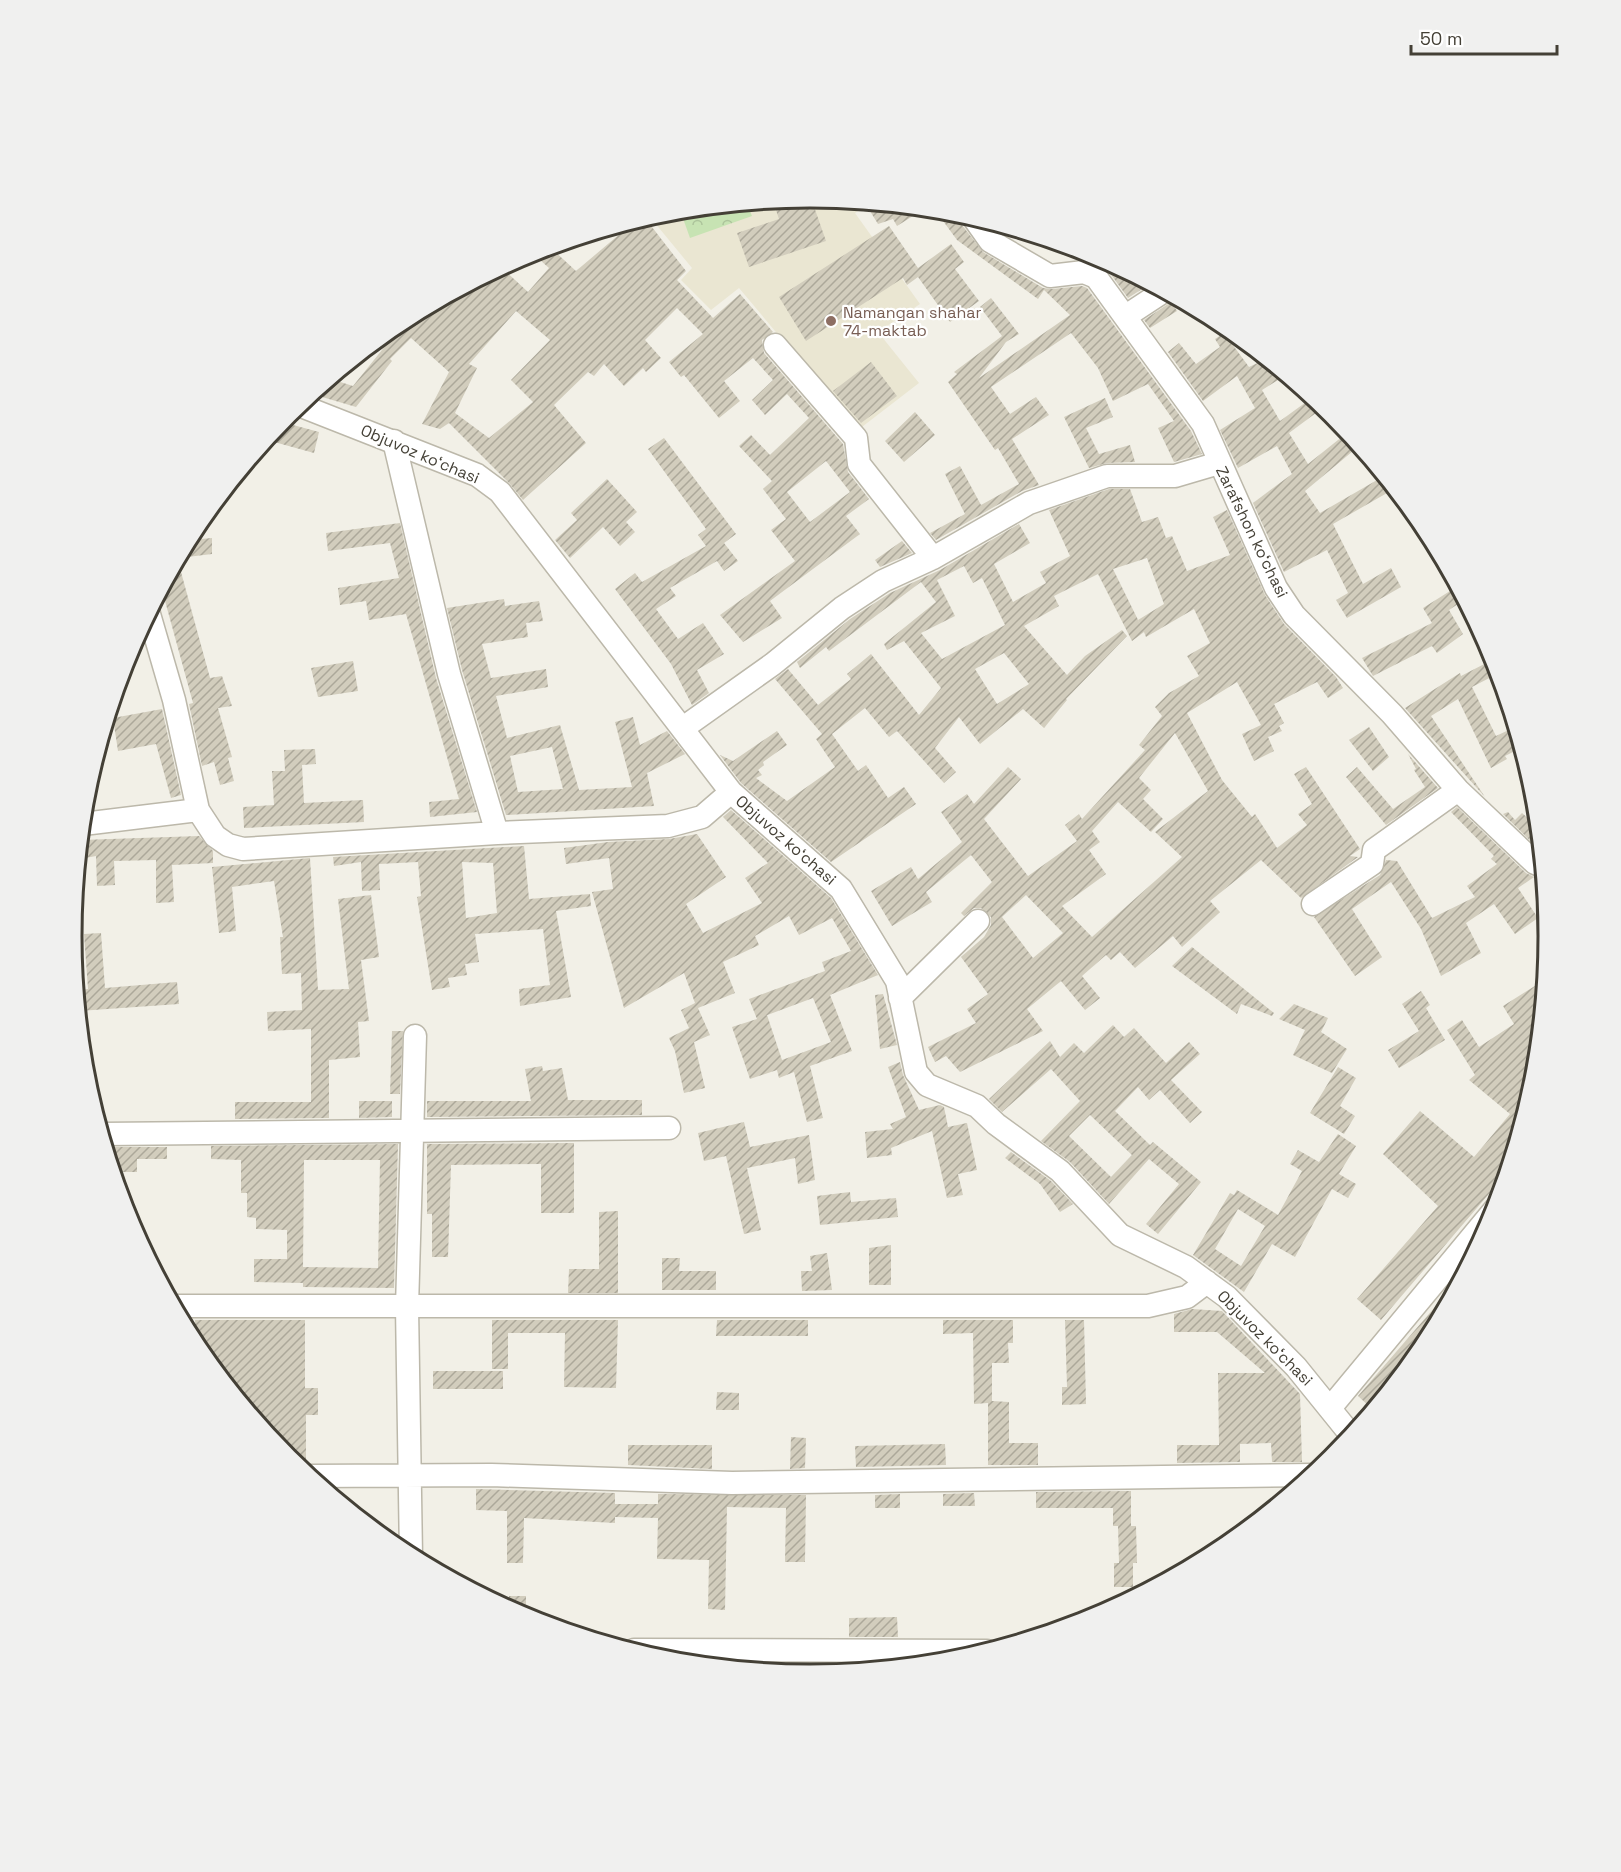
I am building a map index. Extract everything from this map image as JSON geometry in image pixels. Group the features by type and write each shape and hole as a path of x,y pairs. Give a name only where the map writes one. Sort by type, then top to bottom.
{"street":[{"name":"Zarafshon koʻchasi","path":"981,229 990,241 1050,276 1084,272 1096,277 1203,424 1276,588 1294,615 1392,714 1458,790 1534,862"},
{"path":"1126,316 1156,296"},
{"path":"775,345 856,438 859,464 933,558"},
{"name":"Objuvoz koʻchasi","path":"309,409 477,475 500,492 731,792 842,889 897,981 916,1072 927,1085 977,1106 996,1124 1060,1171 1120,1235 1186,1267 1227,1297 1258,1327 1330,1407 1346,1429"},
{"path":"394,441 449,674 497,833"},
{"path":"683,728 772,664 842,608 883,581 933,558 1029,503 1107,476 1175,476 1219,463"},
{"path":"152,626 174,700 198,810 215,836 228,845 243,849 497,833 668,826 702,817 731,792"},
{"path":"1313,904 1372,864 1374,850 1386,840 1458,790"},
{"path":"92,823 198,810"},
{"path":"900,998 978,921"},
{"path":"411,1544 407,1307 415,1036"},
{"path":"110,1134 669,1128"},
{"path":"1330,1407 1453,1275"},
{"path":"184,1306 1148,1306 1187,1297 1207,1282"},
{"path":"322,1476 491,1475 732,1483 1299,1475"},
{"path":"669,1650 948,1651"}],"shaded area":[{"name":"Namangan shahar 74-maktab","path":"810,208 860,210 855,213 920,304 878,332 919,383 858,430 739,288 711,310 681,280 692,268 656,225 715,214 763,210"}],"green space":[{"path":"750,211 752,216 690,238 683,219"}],"building":[{"path":"815,208 826,241 749,267 737,233 779,219 776,209"},
{"path":"870,211 914,215 897,226 893,219 878,224"},
{"path":"942,220 962,224 983,252 1043,288 1082,286 1087,288 1191,431 1202,454 1174,462 1158,428 1174,421 1148,384 1113,401 1098,368 1071,333 991,387 1010,414 1036,397 1049,415 1012,439 1039,485 1022,491 936,540 930,533 965,514 945,474 960,466 981,505 1019,484 998,448 995,450 948,382 957,374 954,372 1002,336 980,307 991,298 1019,334 1006,342 979,378 1070,315 1044,290 1038,299 957,240"},
{"path":"651,226 686,271 677,280 713,318 740,294 773,332 762,340 764,353 843,444 848,472 869,499 846,516 860,534 770,601 782,618 743,642 720,615 795,561 771,530 786,519 763,489 772,481 739,446 751,435 770,455 809,418 787,394 765,415 752,400 773,380 753,358 724,381 740,401 719,418 684,375 681,377 669,362 703,334 677,308 645,340 661,358 646,372 643,368 624,386 604,364 594,376 588,372 554,405 586,443 523,500 449,423 440,429 422,424 449,372 411,338 390,359 392,361 356,407 322,397 339,382 353,386 386,345 447,306 489,283 508,274 528,292 549,268 540,260 557,254 576,271 620,233","holes":["516,311 550,340 511,380 533,402 489,438 455,413 477,368 469,364","826,461 850,492 810,522 787,492"]},
{"path":"889,226 918,268 951,244 964,262 955,269 979,301 950,322 918,277 907,285 903,278 806,341 779,297"},
{"path":"1110,273 1143,289 1128,298"},
{"path":"1169,303 1177,311 1150,328 1144,320"},
{"path":"1221,335 1230,342 1249,367 1259,362 1276,376 1278,380 1262,390 1280,421 1305,403 1316,413 1289,433 1308,464 1341,438 1353,451 1305,491 1320,513 1377,480 1388,493 1333,524 1363,584 1391,568 1401,587 1347,618 1336,600 1348,593 1327,550 1284,572 1253,503 1292,474 1277,446 1238,468 1220,430 1255,408 1237,376 1203,401 1168,352 1179,343 1196,364 1220,347 1215,339"},
{"path":"871,362 897,396 861,423 833,391"},
{"path":"1105,398 1113,417 1086,428 1099,454 1130,445 1135,462 1107,463 1089,468 1064,417"},
{"path":"915,412 935,435 904,462 885,441"},
{"path":"292,425 319,432 314,453 276,442"},
{"path":"664,438 736,534 724,543 738,561 724,571 717,561 670,588 676,596 656,609 678,639 703,623 724,654 697,670 709,693 692,705 671,664 615,589 635,573 642,582 706,546 698,535 706,529 648,449"},
{"path":"607,479 637,512 626,522 635,532 620,546 603,527 570,558 555,540 577,520 571,513"},
{"path":"1109,489 1130,489 1142,522 1158,517 1166,538 1172,536 1187,571 1230,555 1213,517 1227,510 1265,595 1284,624 1336,677 1343,688 1328,698 1317,682 1274,704 1284,723 1279,726 1282,731 1268,737 1274,751 1254,761 1242,734 1261,725 1237,682 1187,713 1222,780 1252,817 1255,814 1277,848 1307,825 1298,814 1312,804 1294,774 1306,767 1360,849 1350,856 1358,857 1301,898 1261,860 1210,901 1220,912 1182,947 1173,936 1135,968 1120,952 1111,960 1106,955 1082,976 1100,998 1085,1010 1061,981 1027,1009 1043,1031 960,1072 946,1056 935,1062 928,1047 976,1023 967,1009 988,994 961,957 984,937 991,925 991,917 981,908 974,908 964,916 961,913 992,882 971,855 926,892 932,902 892,926 871,891 911,867 918,879 962,842 941,812 967,794 974,804 1008,767 1021,779 984,819 1028,876 1077,841 1065,825 1079,814 1082,819 1145,750 1139,745 1162,716 1155,707 1169,693 1199,676 1187,656 1210,643 1194,609 1146,637 1144,632 1132,641 1098,574 1054,596 1059,606 1024,626 1067,675 1085,656 1122,630 1127,636 1066,699 1044,728 1023,709 980,744 959,717 935,748 956,772 944,783 897,731 889,737 865,708 832,734 858,771 866,765 888,798 904,787 916,804 831,862 741,783 720,755 733,761 777,731 787,745 763,762 764,765 758,770 762,775 756,778 787,801 835,767 816,739 822,734 775,679 788,669 818,705 851,679 847,674 871,654 919,715 941,688 904,641 887,650 884,644 936,602 921,582 829,651 826,647 800,668 797,662 850,619 890,593 940,570 1019,524 1030,543 994,564 1013,602 1046,583 1040,572 1070,556 1049,510","holes":["1147,558 1164,604 1138,620 1113,569","964,566 973,583 982,578 1005,625 942,659 921,633 955,616 937,580","1004,653 1029,684 997,704 975,669","1175,733 1208,791 1155,832 1182,857 1092,937 1062,906 1106,874 1089,850 1100,842 1092,831 1118,802 1151,832 1163,819 1143,799 1151,790 1139,778","1026,895 1063,933 1033,958 1002,917"]},
{"path":"400,523 436,678 477,812 430,817 429,802 459,799 406,614 369,620 366,601 340,605 338,588 399,578 390,543 328,551 326,533"},
{"path":"212,538 212,554 190,557 201,539"},
{"path":"902,541 912,553 880,567 875,560"},
{"path":"181,571 210,678 222,676 232,706 218,708 232,757 228,758 234,781 220,785 214,762 202,766 189,704 193,703 165,601"},
{"path":"1450,591 1458,604 1449,610 1463,634 1437,653 1432,646 1373,676 1362,658 1432,623 1423,608"},
{"path":"504,599 505,606 539,601 543,621 526,623 528,637 482,644 491,678 546,669 548,687 496,696 507,738 560,725 579,790 632,787 615,722 633,717 640,745 667,731 685,754 647,773 654,806 506,815 462,670 447,608","holes":["552,747 563,789 518,792 510,756"]},
{"path":"353,661 358,691 318,697 311,668"},
{"path":"1485,663 1491,677 1472,687 1496,736 1509,730 1515,751 1505,756 1507,759 1491,768 1458,699 1431,716 1485,797 1405,708 1460,673 1461,676"},
{"path":"162,709 181,795 171,798 156,744 118,751 114,725 116,717"},
{"path":"1369,727 1389,757 1373,771 1349,740"},
{"path":"315,749 316,764 302,765 304,803 363,800 364,822 244,828 243,807 274,805 272,771 285,771 284,750"},
{"path":"1408,754 1438,788 1386,825 1346,777 1357,767 1393,809 1425,787 1414,770 1416,769"},
{"path":"1457,807 1526,873 1534,877 1518,888 1538,918 1515,934 1494,904 1466,923 1481,953 1441,976 1421,929 1391,882 1352,909 1382,957 1355,976 1314,917 1380,875 1386,860 1397,861 1432,918 1475,897 1467,886 1497,864 1491,859 1494,856 1451,812"},
{"path":"731,810 831,898 878,975 830,995 852,1051 810,1066 823,1118 807,1122 794,1072 779,1078 777,1070 750,1079 732,1027 757,1019 749,999 825,971 822,962 851,951 832,918 799,935 789,916 755,936 759,945 723,962 735,993 698,1008 710,1035 694,1042 705,1088 684,1093 675,1051 669,1038 689,1028 681,1010 695,1003 684,973 624,1008 592,892 613,889 609,858 566,864 564,848 608,842 669,839 697,834 726,877 686,904 703,933 762,903 745,878 768,863 723,817","holes":["813,998 831,1042 782,1060 767,1015"]},
{"path":"1508,812 1515,820 1522,813 1529,819 1532,842 1503,814"},
{"path":"199,836 213,851 213,863 172,865 174,902 156,903 156,860 114,861 115,885 97,886 96,856 87,858 89,840"},
{"path":"524,846 529,899 590,894 591,906 556,911 571,997 520,1006 519,989 550,985 543,929 475,934 479,962 465,964 467,975 448,978 450,987 432,990 417,897 421,896 418,862 379,864 380,890 362,891 361,862 334,866 333,857","holes":["462,862 493,863 497,913 466,918"]},
{"path":"310,858 318,990 349,989 338,899 371,895 379,957 361,960 369,1021 358,1022 360,1057 329,1060 329,1118 235,1119 235,1102 311,1102 311,1029 268,1031 267,1012 302,1010 301,973 282,974 280,937 283,937 274,881 232,887 236,931 219,933 212,867"},
{"path":"101,933 105,988 177,982 179,1004 87,1010 85,989 88,989 84,934"},
{"path":"1192,947 1274,1013 1272,1016 1241,1004 1237,1014 1172,966"},
{"path":"1537,985 1525,1078 1514,1124 1493,1190 1381,1320 1357,1299 1438,1206 1383,1154 1420,1111 1474,1157 1510,1114 1469,1080 1475,1075 1447,1030 1462,1020 1479,1047 1514,1024 1503,1006"},
{"path":"1421,991 1430,1005 1426,1008 1445,1040 1399,1068 1388,1050 1419,1031 1402,1004"},
{"path":"883,994 897,1045 880,1049 875,995"},
{"path":"1294,1004 1328,1018 1321,1032 1347,1049 1332,1073 1293,1055 1305,1030 1279,1019"},
{"path":"1113,1025 1124,1037 1134,1028 1166,1063 1189,1042 1200,1054 1171,1080 1202,1112 1190,1123 1160,1090 1149,1100 1138,1087 1115,1111 1150,1145 1153,1142 1201,1182 1158,1234 1146,1224 1179,1184 1149,1159 1109,1204 1070,1162 1041,1141 1080,1101 1051,1069 1002,1112 989,1099 1050,1041 1060,1057 1074,1043 1084,1053","holes":["1090,1115 1132,1155 1111,1177 1069,1136"]},
{"path":"392,1031 403,1031 400,1094 390,1094"},
{"path":"900,1062 903,1075 919,1110 940,1105 944,1107 948,1127 967,1123 977,1170 958,1174 963,1195 947,1198 932,1131 891,1148 892,1155 867,1158 865,1132 893,1129 890,1124 906,1117 888,1067"},
{"path":"542,1066 543,1071 562,1068 568,1100 642,1100 642,1115 427,1117 427,1101 531,1101 525,1069"},
{"path":"1338,1067 1356,1078 1340,1106 1355,1116 1344,1134 1310,1113"},
{"path":"359,1101 392,1101 392,1117 359,1118"},
{"path":"744,1122 750,1147 809,1135 815,1180 798,1184 795,1158 747,1168 761,1230 744,1234 726,1156 704,1161 698,1133"},
{"path":"1338,1134 1356,1146 1339,1174 1356,1184 1348,1198 1332,1189 1295,1257 1272,1244 1244,1292 1193,1255 1230,1193 1234,1195 1237,1190 1278,1215 1302,1171 1290,1164 1298,1150 1319,1162","holes":["1238,1209 1265,1226 1241,1266 1215,1249"]},
{"path":"574,1143 574,1213 541,1213 541,1164 451,1165 448,1257 432,1257 432,1214 427,1214 427,1144"},
{"path":"398,1144 394,1288 303,1287 303,1283 254,1282 254,1259 287,1259 287,1230 256,1229 256,1218 247,1217 247,1193 241,1193 241,1160 211,1159 211,1146","holes":["304,1160 380,1160 378,1268 303,1267"]},
{"path":"114,1147 167,1147 167,1159 137,1159 137,1172 122,1172"},
{"path":"1011,1152 1051,1181 1073,1204 1060,1212 1040,1184 1005,1158"},
{"path":"850,1192 851,1202 896,1198 898,1217 820,1225 817,1196"},
{"path":"618,1211 618,1293 568,1293 569,1269 599,1269 599,1212"},
{"path":"891,1245 891,1285 869,1285 869,1248"},
{"path":"827,1253 832,1290 802,1291 801,1271 812,1271 810,1256"},
{"path":"662,1258 680,1258 679,1271 716,1271 716,1290 662,1290"},
{"path":"1441,1300 1416,1340 1367,1405 1358,1396"},
{"path":"1192,1309 1222,1311 1300,1394 1302,1462 1272,1462 1271,1443 1240,1444 1240,1462 1177,1463 1177,1445 1219,1445 1218,1373 1265,1373 1217,1332 1174,1332 1174,1314"},
{"path":"195,1320 305,1320 305,1388 318,1388 318,1415 306,1415 306,1460 263,1416 233,1379 195,1324"},
{"path":"492,1320 618,1320 616,1388 564,1387 565,1333 508,1333 508,1369 492,1369"},
{"path":"717,1320 808,1320 808,1336 716,1336"},
{"path":"943,1320 1013,1320 1013,1343 1008,1343 1009,1363 992,1363 992,1401 1009,1402 1009,1443 1038,1443 1038,1465 988,1465 988,1403 974,1404 973,1333 943,1334"},
{"path":"1065,1320 1084,1320 1086,1404 1062,1405 1062,1387 1067,1387"},
{"path":"433,1371 503,1371 503,1389 433,1389"},
{"path":"717,1392 739,1393 739,1410 716,1410"},
{"path":"791,1437 806,1438 805,1468 790,1469"},
{"path":"945,1444 946,1465 856,1467 855,1446"},
{"path":"628,1445 712,1445 712,1469 628,1465"},
{"path":"476,1489 615,1493 615,1504 658,1504 658,1494 806,1495 805,1562 785,1562 786,1508 727,1507 725,1610 708,1609 709,1560 657,1559 658,1518 615,1517 615,1523 524,1518 523,1563 507,1563 507,1511 476,1510"},
{"path":"1131,1491 1131,1526 1136,1526 1137,1563 1133,1563 1133,1587 1114,1587 1114,1563 1119,1563 1118,1526 1113,1526 1113,1508 1036,1508 1036,1492"},
{"path":"974,1493 975,1506 943,1506 943,1494"},
{"path":"900,1494 900,1508 875,1508 875,1495"},
{"path":"509,1596 526,1596 526,1606 509,1598"},
{"path":"897,1617 898,1637 849,1637 849,1618"}],"place":[{"name":"Namangan shahar 74-maktab","path":"831,321"}]}
